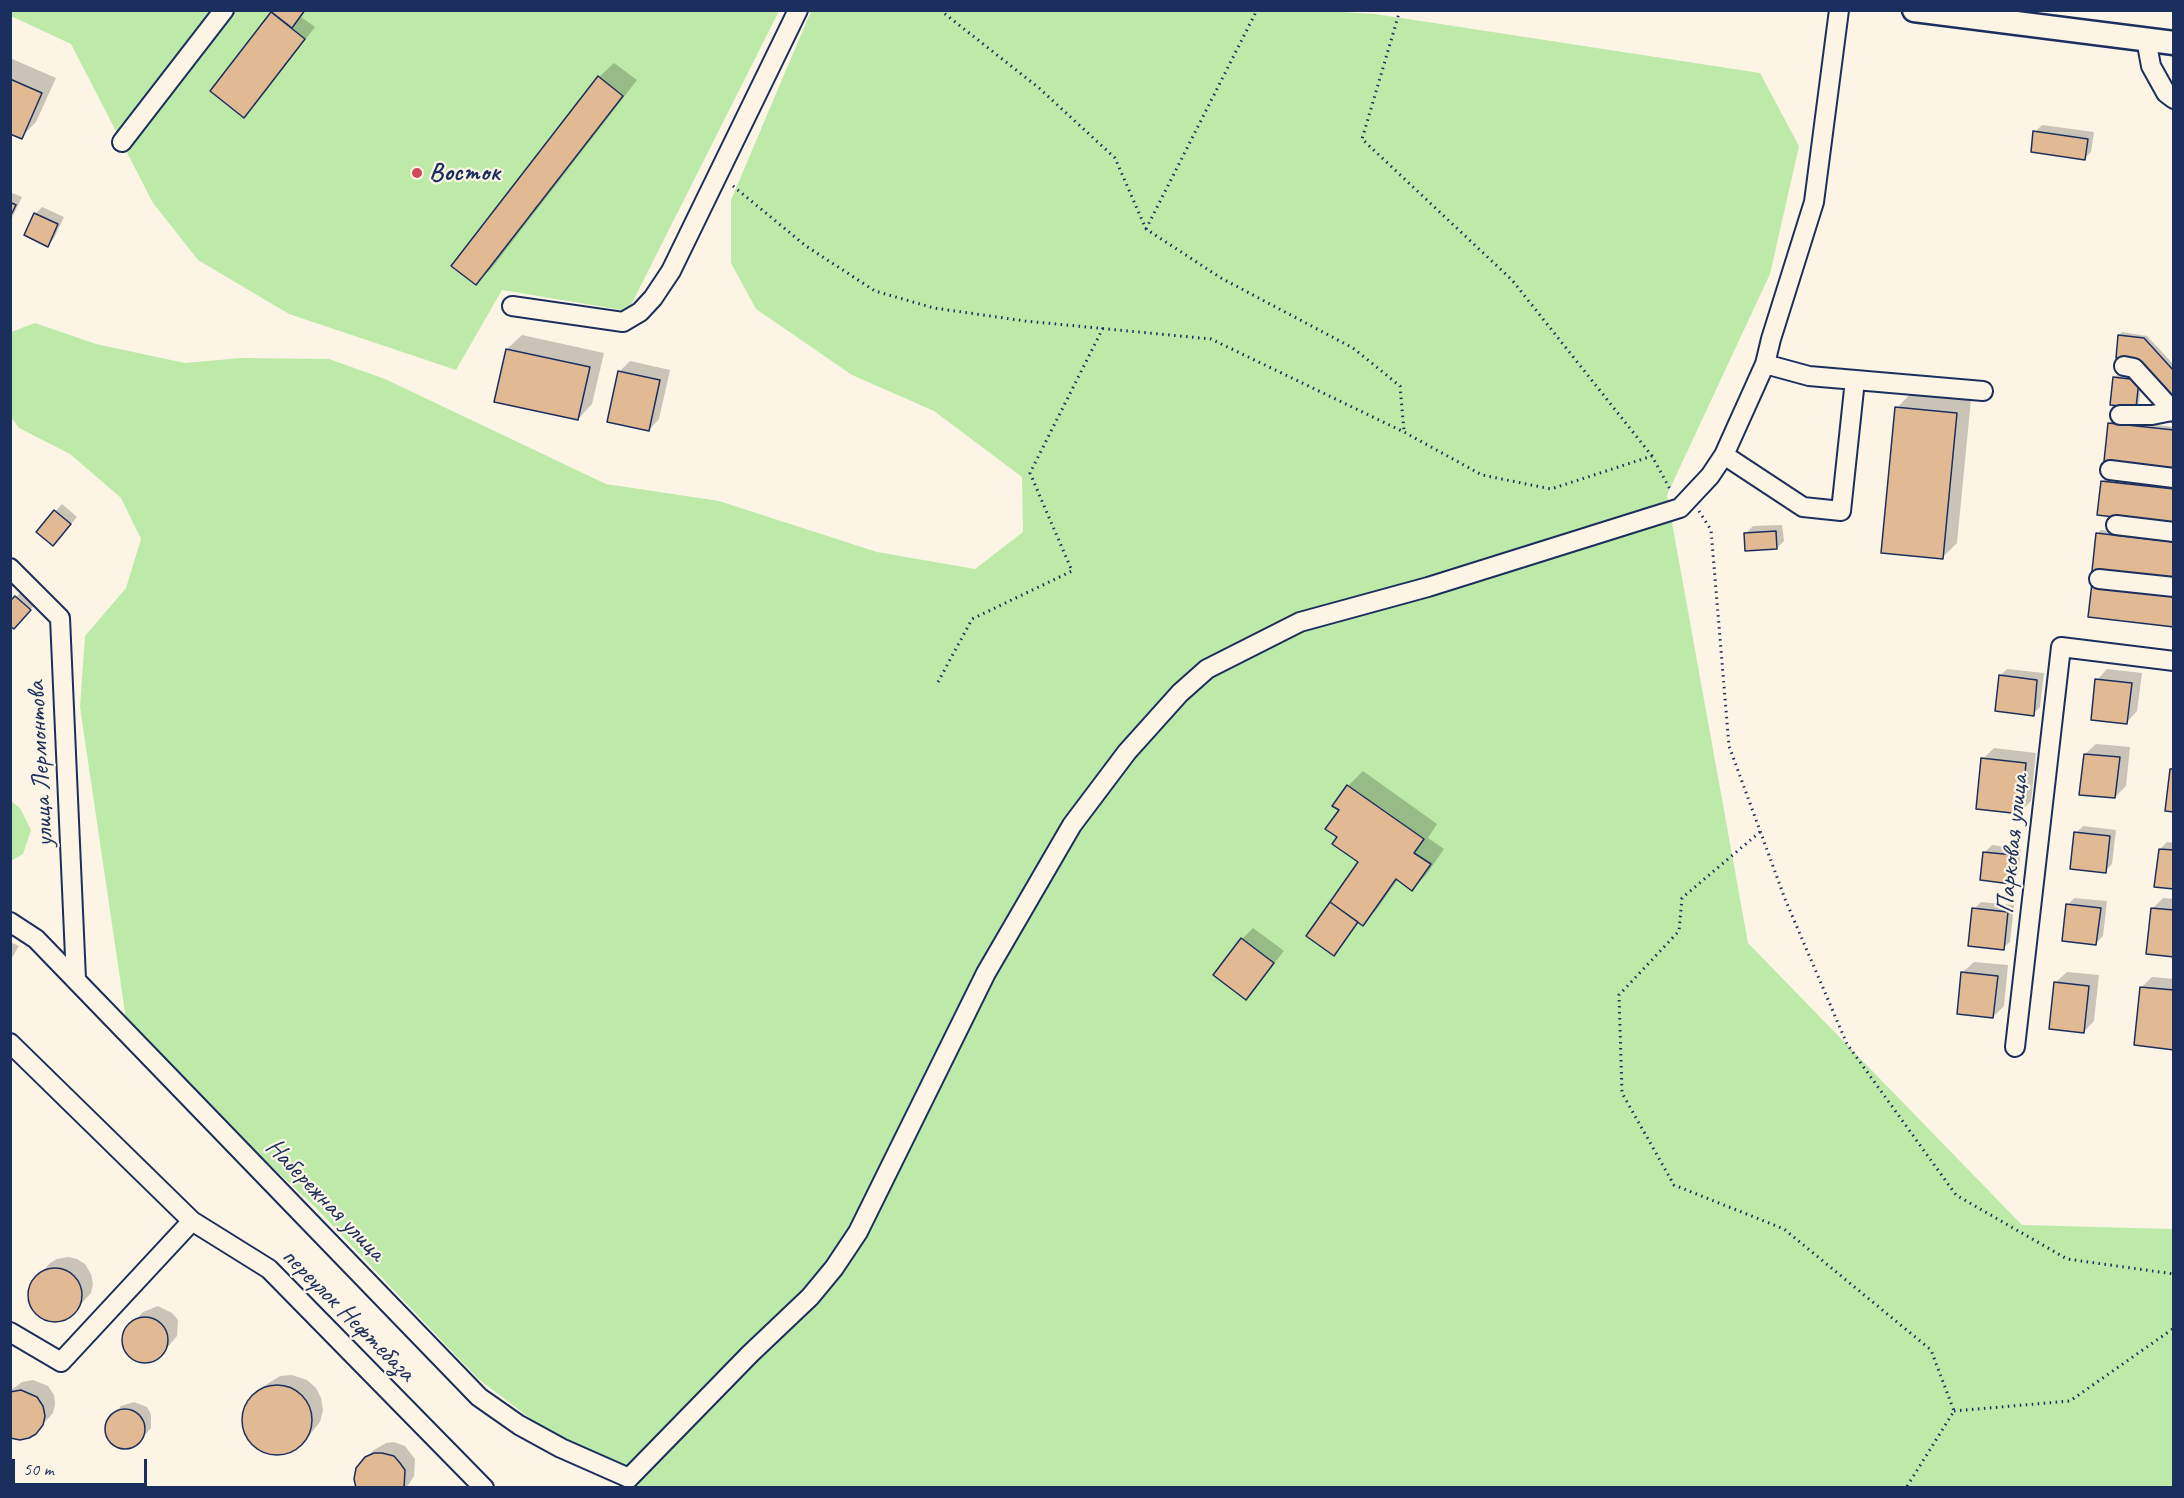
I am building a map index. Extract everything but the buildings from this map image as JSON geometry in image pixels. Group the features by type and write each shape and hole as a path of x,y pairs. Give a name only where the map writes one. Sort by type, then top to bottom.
{"main road":[{"path":"1914,10 2015,17 2174,43"}],"street":[{"path":"122,142 224,10"},
{"path":"512,306 623,322 640,312 671,272 798,10"},
{"path":"633,1483 750,1354 810,1297 834,1268 858,1232 986,973 1072,825 1127,752 1180,693 1207,669 1236,652 1300,622 1428,587 1685,504 1710,476 1724,454 1765,364 1814,202 1839,10"},
{"path":"2146,39 2151,66 2166,93 2174,99"},
{"path":"1765,364 1809,376 1983,391"},
{"path":"2124,366 2134,369 2173,412"},
{"path":"1724,454 1803,507 1841,511 1855,380"},
{"path":"2120,415 2152,415 2173,412"},
{"path":"2109,470 2174,478"},
{"path":"2116,525 2174,532"},
{"name":"улица Лермонтова","path":"10,568 60,618 76,979"},
{"path":"2099,579 2174,587"},
{"name":"Парковая улица","path":"2015,1047 2061,646 2174,661"},
{"name":"Набережная улица","path":"10,922 36,939 76,979 479,1397 519,1425 633,1483"},
{"name":"переулок Нефтебаза","path":"10,1042 192,1221 269,1269 484,1488"},
{"path":"10,1332 61,1362 192,1221"}],"path":[{"path":"940,10 1039,88 1115,158 1146,229 1221,278 1353,348 1401,386 1404,432"},
{"path":"1146,229 1257,10"},
{"path":"1400,10 1362,139 1512,280 1653,456 1685,504 1711,530 1729,746 1785,899 1847,1044 1956,1195 2067,1259 2174,1274"},
{"path":"718,174 806,246 875,291 934,308 1025,321 1211,339 1404,432 1482,475 1551,489 1653,456"},
{"path":"938,682 972,619 1072,571 1030,473 1102,328"},
{"path":"1760,832 1682,898 1679,931 1619,995 1622,1093 1674,1185 1784,1229 1931,1350 1954,1412"},
{"path":"1954,1412 2070,1401 2174,1328"},
{"path":"1906,1488 1954,1412"}],"green space":[{"name":"Восток","path":"11,10 779,11 628,311 502,290 456,370 289,314 198,260 153,203 71,44 11,16"},
{"path":"811,11 1326,11 1375,14 1760,73 1799,146 1770,274 1667,495 1748,943 2022,1225 2173,1229 2173,1487 621,1487 477,1378 315,1207 128,1033 80,707 85,636 126,588 141,539 121,498 70,454 19,428 11,417 11,332 35,323 96,344 185,363 241,358 329,359 385,379 606,484 719,501 877,552 975,569 1023,532 1022,477 934,411 852,375 756,309 731,263 731,200"},
{"path":"11,801 20,808 31,830 23,854 11,861"}],"place":[{"name":"Восток","path":"417,173"}]}
